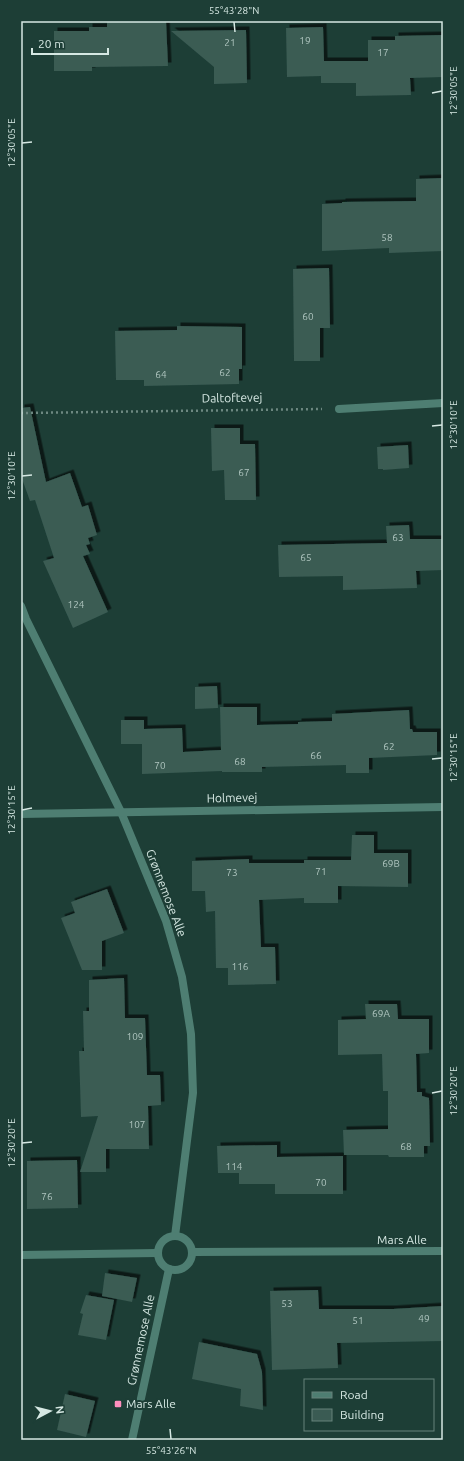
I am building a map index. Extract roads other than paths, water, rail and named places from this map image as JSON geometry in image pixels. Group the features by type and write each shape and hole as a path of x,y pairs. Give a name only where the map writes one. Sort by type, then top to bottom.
{"street":[{"path":"339,409 443,403"},
{"name":"Grønnemose Alle","path":"21,606 121,812 166,921 182,977 191,1034 193,1093 175,1236"},
{"name":"Holmevej","path":"21,814 443,807"},
{"path":"175,1236 180,1237 188,1243 192,1252 191,1258 185,1267 175,1270 169,1269 161,1263 157,1253 161,1243 165,1239 175,1236"},
{"name":"Mars Alle","path":"192,1252 443,1252"},
{"path":"21,1255 157,1253"},
{"name":"Grønnemose Alle","path":"132,1440 169,1269"}],"place":[{"name":"Mars Alle","path":"118,1404"}]}
